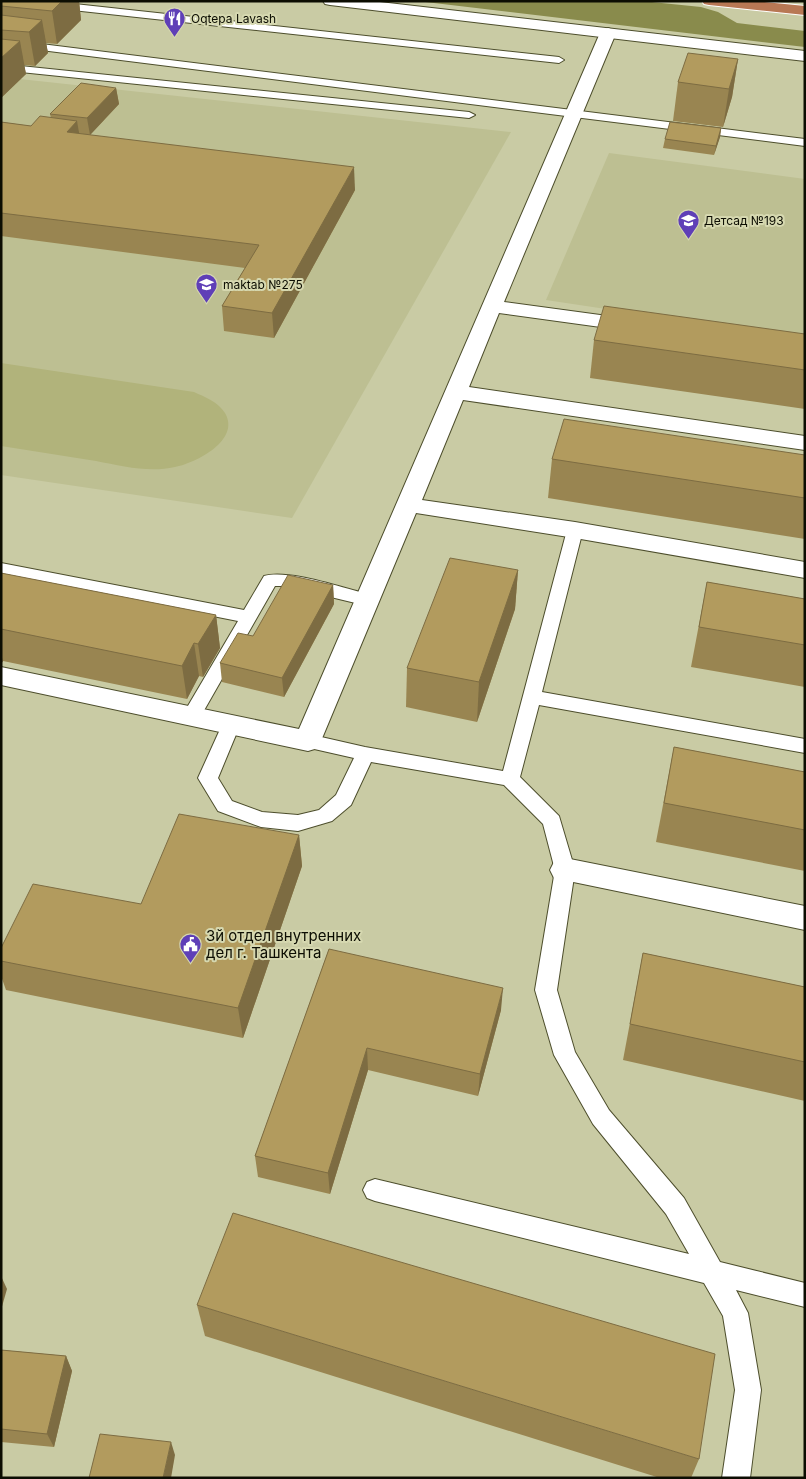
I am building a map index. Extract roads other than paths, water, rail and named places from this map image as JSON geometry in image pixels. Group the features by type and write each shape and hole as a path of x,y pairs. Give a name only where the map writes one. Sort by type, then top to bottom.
{"highway":[{"path":"709,1 805,11"}],"street":[{"path":"330,1 805,56"},
{"path":"1,676 308,741 455,392 576,113 608,33"},
{"path":"493,306 658,328"},
{"path":"455,392 805,443"},
{"path":"409,505 575,530 805,570"},
{"path":"565,870 805,918"}],"lane":[{"path":"17,1 558,60"},
{"path":"1,42 805,143"},
{"path":"1,67 469,115"},
{"path":"510,779 575,530"},
{"path":"1,568 249,617"},
{"path":"191,716 270,580 285,580 368,600"},
{"path":"532,697 805,746"},
{"path":"231,725 208,778 225,806 261,819 298,823 325,816 344,800 365,754"},
{"path":"308,741 365,754 510,779 552,821 565,870 546,990 566,1055 601,1117 675,1206 735,1313 748,1390 736,1478"},
{"path":"375,1190 805,1294"}],"place":[{"name":"Oqtepa Lavash","path":"175,38"},
{"name":"Детсад №193","path":"688,240"},
{"name":"maktab №275","path":"207,304"},
{"name":"3й отдел внутренних дел г. Ташкента","path":"190,964"}]}
